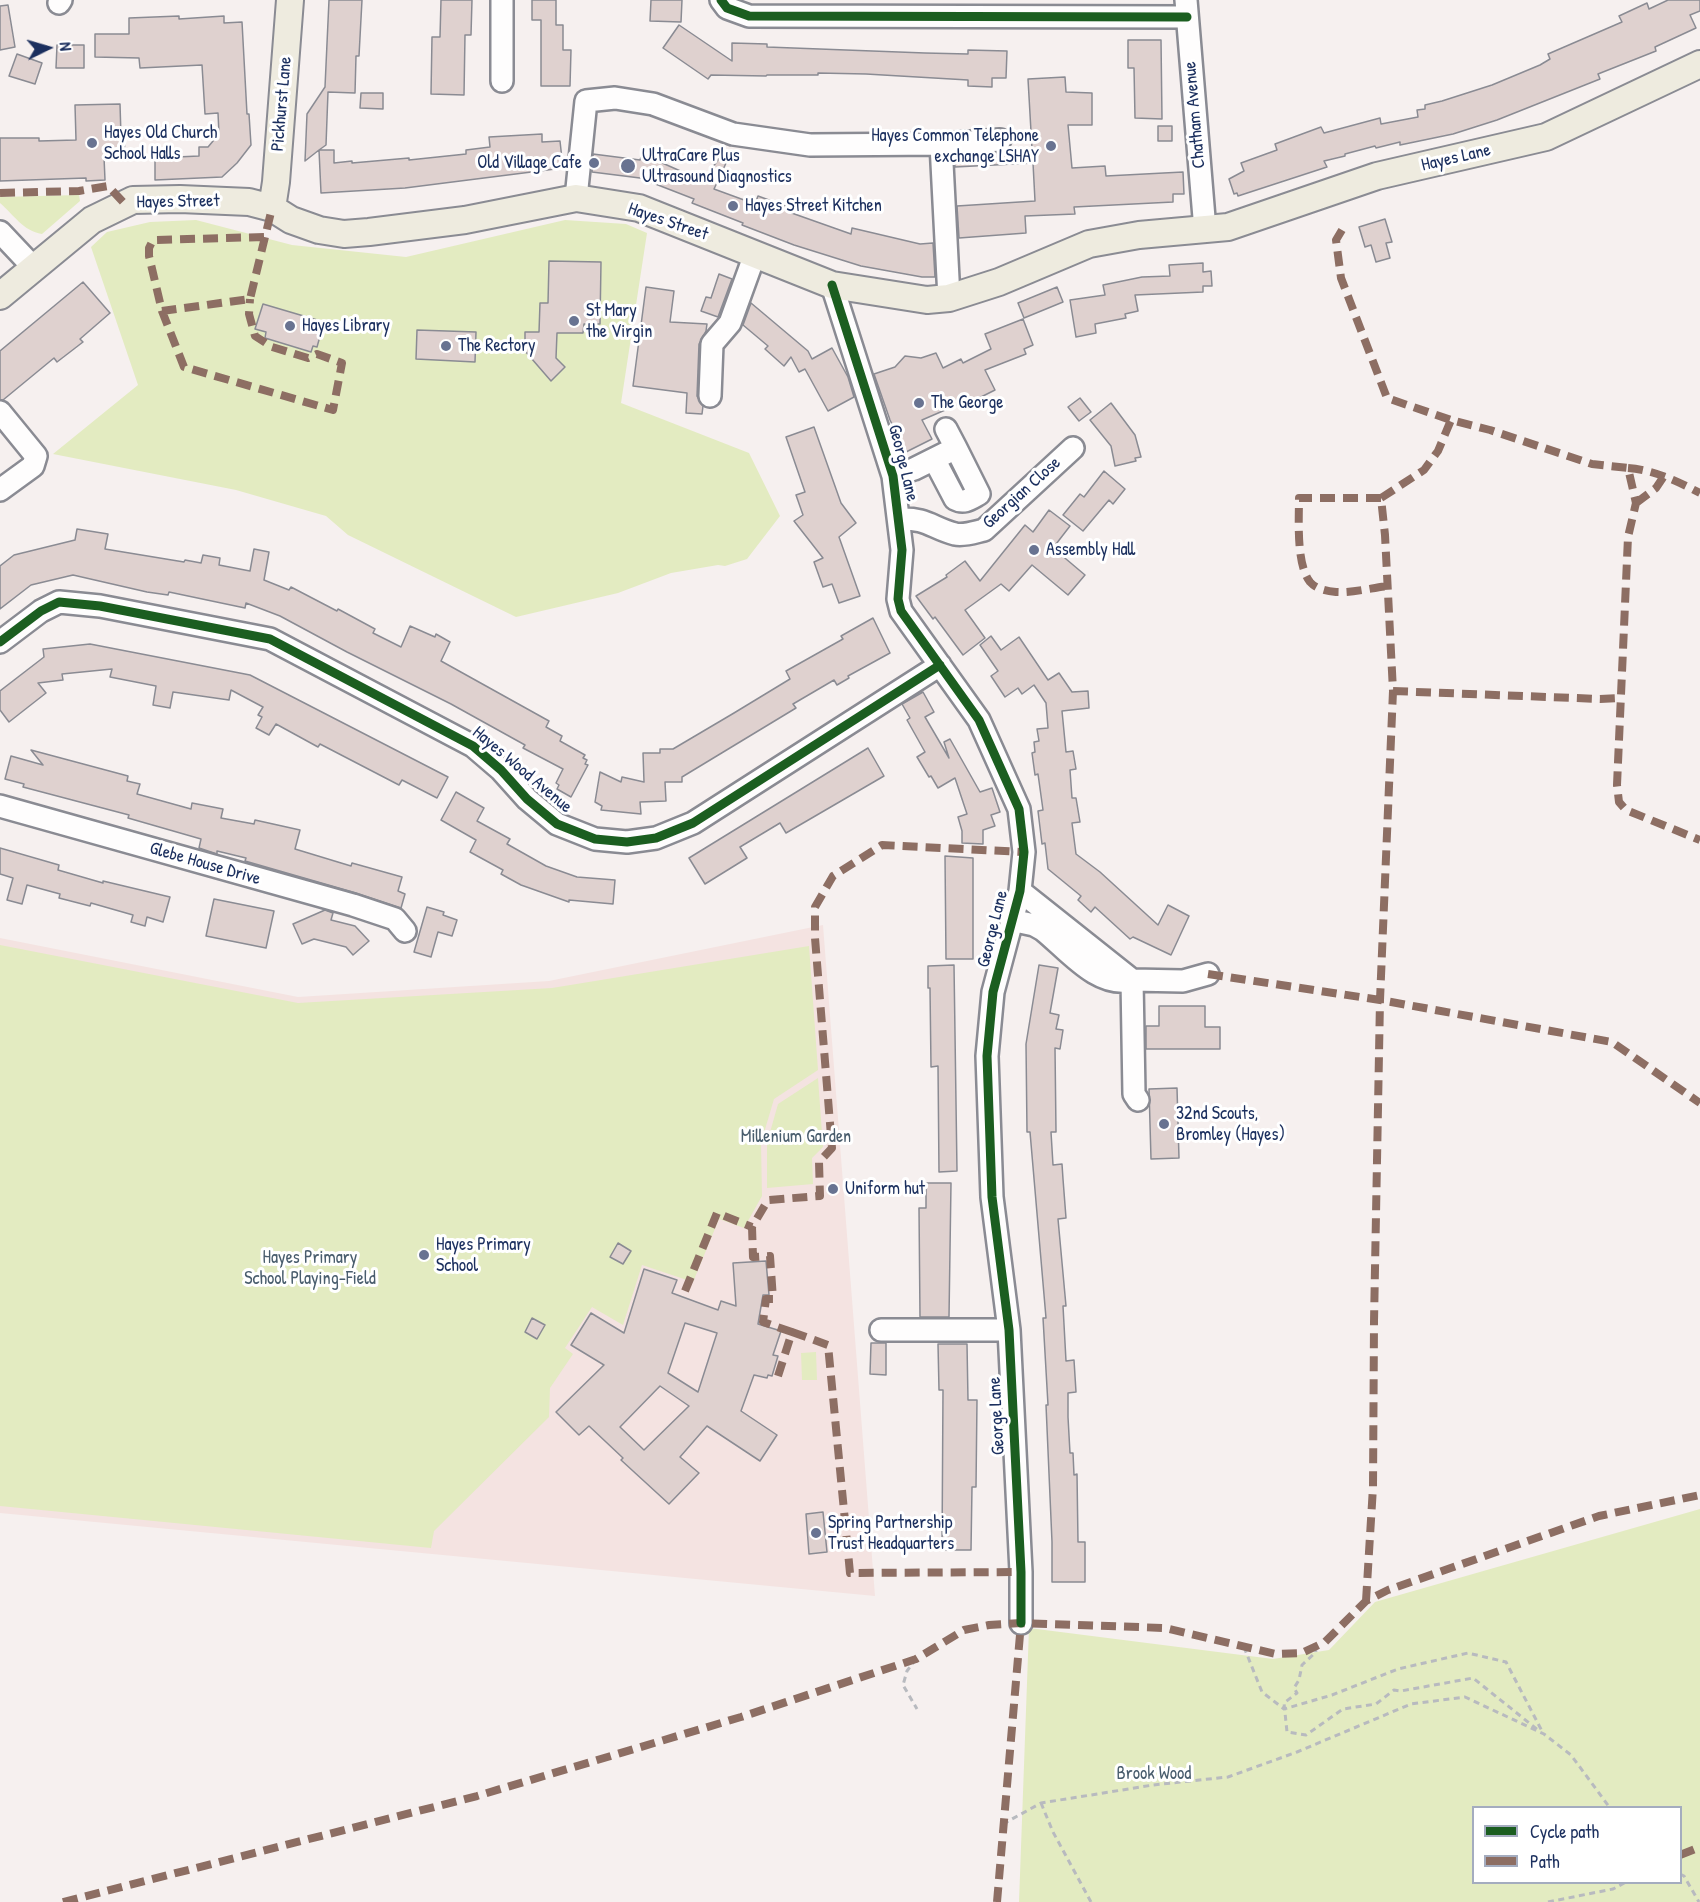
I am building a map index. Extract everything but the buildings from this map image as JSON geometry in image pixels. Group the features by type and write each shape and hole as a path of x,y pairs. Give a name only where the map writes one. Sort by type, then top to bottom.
{"main road":[{"name":"Pickhurst Lane","path":"272,208 290,0"},
{"name":"Hayes Lane","path":"1205,230 1244,223 1377,176 1546,137 1700,64"},
{"name":"Hayes Street","path":"0,296 92,220 133,200 180,199 249,202 272,208 291,220 319,230 344,234 465,220 576,198 639,208 832,285 927,300 949,298 999,282 1089,244 1129,236 1205,230"}],"street":[{"path":"502,0 502,81"},
{"path":"721,0 727,8 749,16 1186,9"},
{"name":"Chatham Avenue","path":"1186,9 1205,230"},
{"path":"576,198 586,101 615,98 653,104 733,134 810,145 942,144 1000,140"},
{"path":"942,144 949,298"},
{"path":"0,232 34,268"},
{"path":"710,396 712,344 730,323 755,254"},
{"name":"George Lane","path":"832,285 893,476 902,550 897,599 901,610 979,720 1018,809 1024,852 1020,891 993,992 987,1056 992,1197 1009,1330 1021,1572 1021,1623"},
{"path":"0,412 36,456 33,466 0,490"},
{"path":"934,459 955,499 964,502 979,494 946,429"},
{"path":"893,476 914,469 956,448"},
{"name":"Georgian Close","path":"900,519 925,520 956,534 970,534 984,530 1073,448"},
{"name":"Hayes Wood Avenue","path":"0,642 41,611 59,602 100,606 270,639 473,746 501,770 527,800 557,824 595,839 627,842 656,838 693,823 940,665"},
{"name":"Glebe House Drive","path":"0,806 353,905 395,919 405,931"},
{"path":"1020,891 1132,980"},
{"path":"1011,920 1034,925 1043,930 1079,961 1111,981 1183,981 1208,974"},
{"path":"1132,980 1134,1094 1138,1100"},
{"path":"881,1330 1009,1330"}],"path":[{"path":"1315,1646 1316,1652 1302,1665 1299,1680 1294,1688 1297,1693 1284,1703 1287,1732 1306,1735 1343,1709 1376,1704 1394,1690 1401,1691 1473,1678 1571,1755 1609,1806"},
{"path":"1244,1647 1262,1692 1284,1709"},
{"path":"1284,1709 1332,1695 1398,1669 1468,1653 1506,1662 1544,1734"},
{"path":"916,1659 907,1671 903,1685 917,1708"},
{"path":"1003,1824 1041,1803 1154,1785 1228,1777 1297,1752 1411,1704 1465,1697 1544,1734"},
{"path":"1041,1803 1053,1832 1091,1902"},
{"path":"1682,1875 1699,1902"},
{"path":"1548,1902 1613,1889 1622,1884"}],"shaded area":[{"name":"Hayes Primary School Playing-Field","path":"823,925 875,1596 0,1513 0,938 298,997 549,981"}],"green space":[{"path":"79,195 80,201 42,234 29,230 0,203 0,197"},
{"path":"196,220 292,245 406,257 565,220 626,224 647,233 621,403 749,453 780,516 747,559 725,566 718,565 671,573 618,593 516,617 348,535 326,516 236,490 53,454 138,385 91,247 107,232 150,222"},
{"name":"Hayes Primary School Playing-Field","path":"0,945 298,1003 552,988 809,946 818,1070 774,1099 761,1143 762,1196 744,1228 719,1219 693,1282 642,1265 623,1325 592,1307 565,1348 573,1354 550,1388 549,1417 434,1531 431,1548 0,1506"},
{"name":"Millenium Garden","path":"818,1078 823,1147 812,1158 813,1184 767,1188 767,1143 778,1104"},
{"path":"816,1352 817,1380 802,1380 801,1353"},
{"name":"Brook Wood","path":"1700,1509 1700,1902 1019,1902 1029,1628 1273,1659 1329,1650 1375,1602"}],"marked path":[{"path":"0,193 79,191 108,186 125,204"},
{"path":"264,237 153,240 149,248 149,256 162,311 250,299 272,208"},
{"path":"1342,230 1336,240 1341,278 1387,398 1451,420"},
{"path":"162,311 184,367 333,410 342,363 317,354 308,358 272,347 255,336 249,314 250,299"},
{"path":"1366,1601 1373,1487 1380,1000 1393,691 1381,498 1424,470 1438,451 1451,420 1490,430 1592,464 1628,468 1636,503 1628,537 1617,785 1619,802 1626,810 1700,840"},
{"path":"1628,468 1674,480 1700,493"},
{"path":"1636,503 1656,488 1664,476"},
{"path":"1381,498 1299,498 1299,542 1306,574 1310,582 1318,588 1342,592 1388,586"},
{"path":"1393,691 1621,698"},
{"path":"778,1376 792,1332 763,1322 766,1299 773,1299 770,1256 753,1257 752,1227 768,1200 820,1196 819,1162 832,1148 815,938 815,907 833,876 882,845 1024,852"},
{"path":"1208,974 1380,1000 1612,1042 1700,1103"},
{"path":"685,1291 717,1213 752,1227"},
{"path":"792,1332 828,1345 850,1573 1021,1572"},
{"path":"63,1902 477,1796 741,1717 916,1659 964,1630 989,1625 1021,1623 1165,1628 1276,1654 1302,1653 1325,1642 1366,1601 1388,1590 1599,1516 1700,1495"},
{"path":"997,1902 1021,1623"},
{"path":"1682,1854 1700,1847"}],"cycle path":[{"path":"721,0 727,8 749,16 1187,17"},
{"path":"832,285 893,476 902,550 898,599 901,611 979,720 1019,809 1024,852 1020,891 993,992 987,1056 992,1197 1009,1330 1021,1572 1021,1623"},
{"path":"0,642 41,611 59,602 100,606 270,639 473,746 501,770 527,799 557,824 595,839 627,842 656,838 693,823 940,665"}],"place":[{"name":"Hayes Old Church School Halls","path":"92,143"},
{"name":"Hayes Common Telephone exchange LSHAY","path":"1051,146"},
{"name":"Old Village Cafe","path":"594,163"},
{"name":"UltraCare Plus Ultrasound Diagnostics","path":"628,166"},
{"name":"Hayes Street Kitchen","path":"733,206"},
{"name":"St Mary the Virgin","path":"574,321"},
{"name":"Hayes Library","path":"290,326"},
{"name":"The Rectory","path":"446,346"},
{"name":"The George","path":"919,403"},
{"name":"Assembly Hall","path":"1034,550"},
{"name":"32nd Scouts, Bromley (Hayes)","path":"1164,1124"},
{"name":"Uniform hut","path":"833,1189"},
{"name":"Hayes Primary School","path":"424,1255"},
{"name":"Spring Partnership Trust Headquarters","path":"816,1533"}]}
